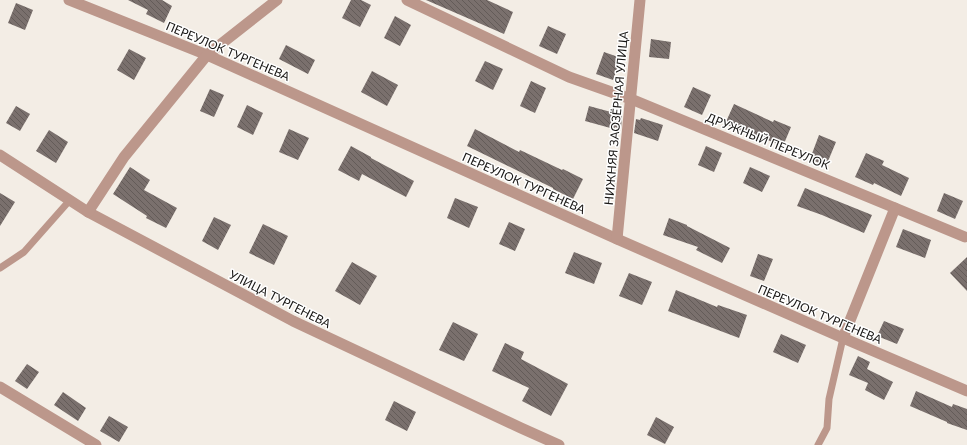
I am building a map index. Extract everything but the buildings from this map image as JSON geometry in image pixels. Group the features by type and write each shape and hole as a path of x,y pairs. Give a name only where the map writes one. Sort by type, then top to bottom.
{"street":[{"name":"ПЕРЕУЛОК ТУРГЕНЕВА","path":"69,0 207,55 618,239 967,391"},
{"path":"88,212 124,157 207,55 277,0"},
{"name":"ДРУЖНЫЙ ПЕРЕУЛОК","path":"407,0 569,76 631,99 965,237"},
{"name":"НИЖНЯЯ ЗАОЗЁРНАЯ УЛИЦА","path":"618,239 640,0"},
{"name":"УЛИЦА ТУРГЕНЕВА","path":"0,155 88,212 293,321 559,445"},
{"path":"843,338 895,208"},
{"path":"0,388 96,445"}],"lane":[{"path":"0,268 24,252 70,200"},
{"path":"818,445 827,428 829,399 843,338"}]}
